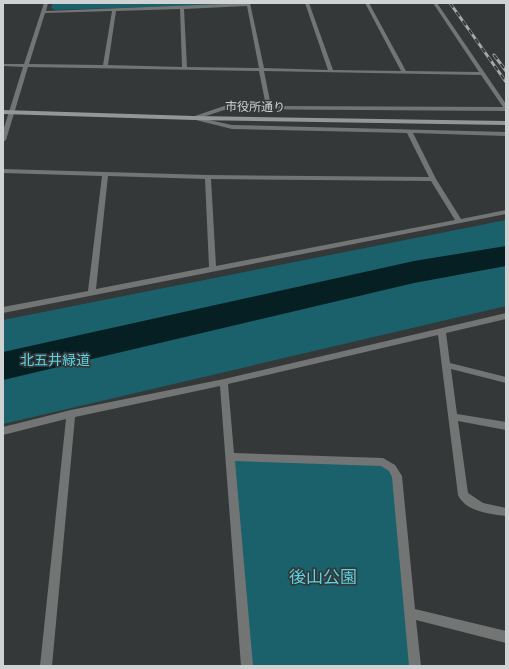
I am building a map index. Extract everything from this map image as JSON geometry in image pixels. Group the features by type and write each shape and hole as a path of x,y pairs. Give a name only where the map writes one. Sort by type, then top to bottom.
{"street":[{"path":"3,140 46,3"},
{"path":"307,3 331,71"},
{"path":"367,3 404,72"},
{"path":"435,3 506,109"},
{"path":"44,12 114,11 249,4 269,106"},
{"path":"182,7 185,68"},
{"path":"105,67 114,11"},
{"path":"3,65 483,74"},
{"path":"194,118 227,107 269,106 506,109"},
{"name":"市役所通り","path":"3,112 194,118 506,123"},
{"path":"194,118 232,127 506,134"},
{"path":"409,132 433,179 459,221"},
{"path":"3,171 208,177 433,179"},
{"path":"92,293 105,174"},
{"path":"208,177 213,269"},
{"path":"3,310 506,212"},
{"path":"3,431 71,414 224,382 506,316"},
{"path":"442,332 463,495 471,503 479,507 506,512"},
{"path":"446,365 506,380"},
{"path":"224,382 247,666"},
{"path":"46,666 71,414"},
{"path":"453,417 506,426"},
{"path":"230,457 383,462 392,468 397,476 415,666"},
{"path":"410,613 506,637"}],"green space":[{"path":"53,3 240,4 55,10 51,8"},
{"name":"北五井緑道","path":"506,220 506,306 3,424 3,320"},
{"name":"後山公園","path":"230,457 383,462 397,476 415,666 247,666"}],"waterway":[{"path":"3,366 414,272 506,256"}],"railway":[{"path":"450,3 506,82"},
{"path":"494,55 506,71"}]}
